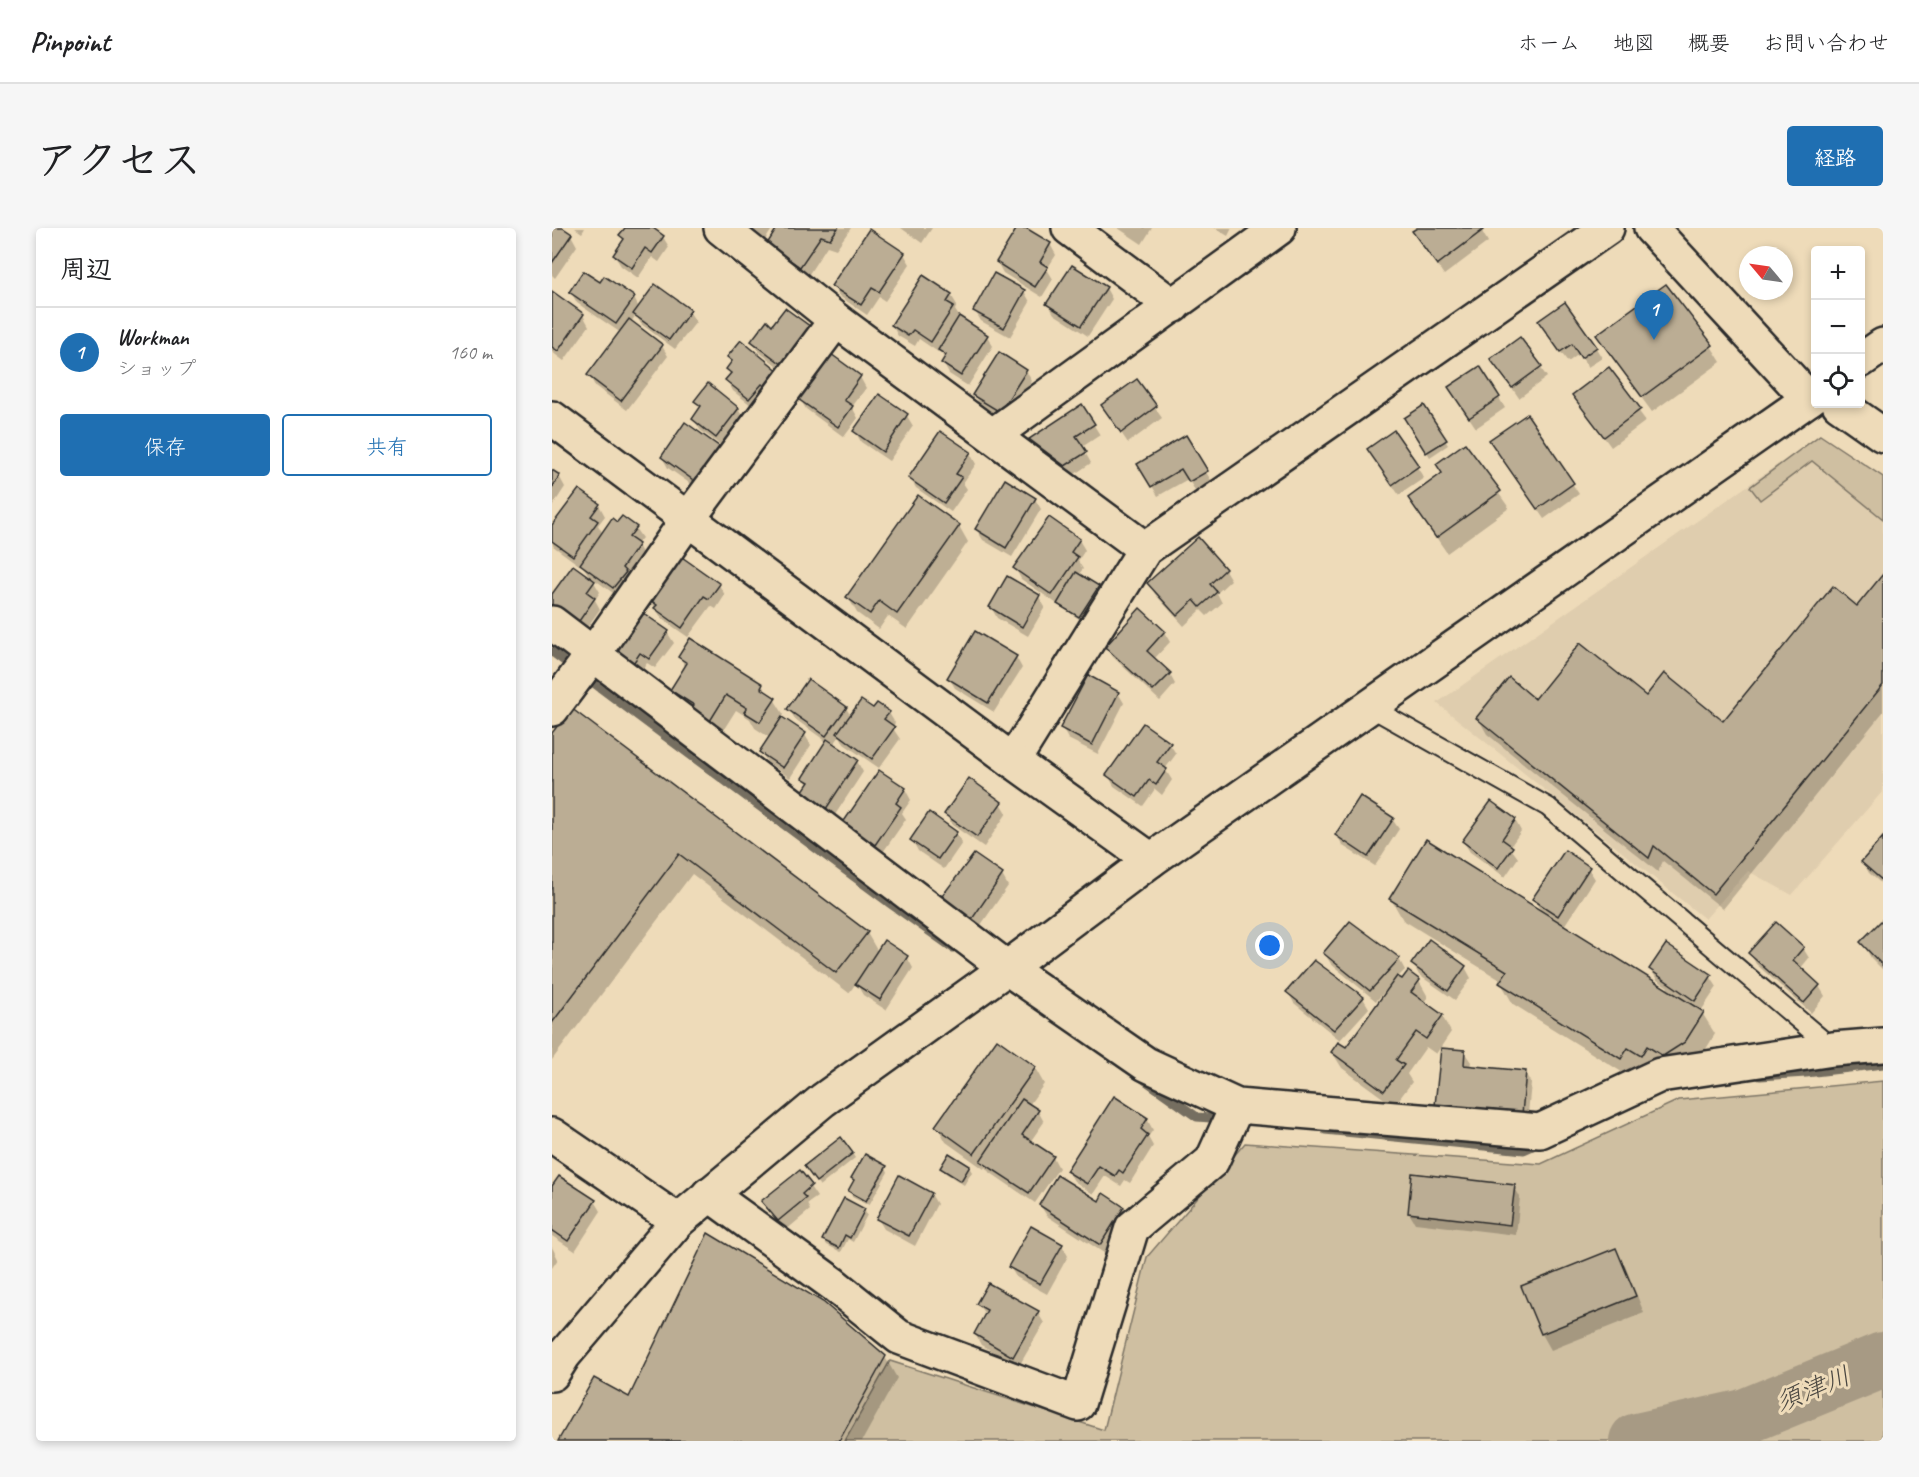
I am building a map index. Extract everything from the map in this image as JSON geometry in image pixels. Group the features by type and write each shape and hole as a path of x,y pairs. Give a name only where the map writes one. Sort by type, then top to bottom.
{"street":[{"path":"721,228 836,320 1146,549"},
{"path":"1069,228 1173,306"},
{"path":"993,435 1279,228"},
{"path":"1013,761 1146,549 1607,228"},
{"path":"1651,228 1811,389"},
{"path":"559,699 594,654 688,519 836,320"},
{"path":"1865,358 1883,345"},
{"path":"552,1374 564,1355 678,1221 823,1100 1007,968 1150,860 1811,406"},
{"path":"1836,408 1883,435"},
{"path":"552,418 1013,761 1150,860"},
{"path":"552,623 1007,968 1146,1064 1237,1106 1540,1131 1660,1075 1833,1049 1883,1045"},
{"path":"709,1194 833,1284 899,1337 1078,1404 1132,1228 1212,1161 1237,1106"},
{"path":"552,1135 678,1221"}],"lane":[{"path":"1370,707 1548,807 1833,1049"}],"shaded area":[{"path":"1820,435 1883,477 1883,791 1792,895 1748,871 1705,919 1437,703"},
{"path":"1820,435 1883,477 1883,519 1812,461 1760,500 1750,487"},
{"path":"1883,1081 1883,1441 845,1441 890,1361 1104,1430 1147,1257 1245,1143 1541,1164 1679,1100"}],"building":[{"path":"552,228 563,228 572,234 552,263"},
{"path":"625,228 653,228 664,236 652,253 645,248 632,268 613,255 624,239 619,235"},
{"path":"777,228 838,228 830,239 821,236 800,267 767,244"},
{"path":"1017,228 1026,228 1051,243 1040,262 1048,267 1035,287 996,262"},
{"path":"1417,228 1482,228 1483,230 1437,265 1412,231"},
{"path":"869,229 905,253 879,292 872,288 861,305 831,286"},
{"path":"1072,265 1107,287 1081,326 1046,304"},
{"path":"583,271 600,282 604,276 635,297 616,324 569,292"},
{"path":"994,273 1025,290 1004,328 973,311"},
{"path":"923,275 952,294 947,302 954,306 931,342 913,330 908,336 891,325"},
{"path":"655,284 691,310 669,340 633,314"},
{"path":"1666,284 1713,345 1642,397 1596,335"},
{"path":"552,291 584,314 558,351 552,347"},
{"path":"1565,302 1597,347 1581,358 1572,344 1560,352 1538,321"},
{"path":"785,308 811,327 783,365 751,341 767,320 772,325"},
{"path":"959,316 988,335 961,376 941,363 946,355 938,350"},
{"path":"629,319 663,345 621,401 587,375"},
{"path":"1520,337 1542,366 1512,388 1490,359"},
{"path":"741,340 780,372 767,388 762,384 749,399 725,380 731,373 726,369 732,361 727,357"},
{"path":"999,352 1027,370 1000,412 972,395"},
{"path":"831,354 861,376 844,400 853,406 838,427 798,399"},
{"path":"1480,366 1500,397 1469,418 1448,387"},
{"path":"1609,367 1641,409 1604,437 1572,395"},
{"path":"1137,379 1157,406 1121,433 1101,405"},
{"path":"708,383 739,408 716,438 692,419 701,406 694,401"},
{"path":"879,394 908,414 883,452 853,431"},
{"path":"1082,404 1095,424 1076,436 1087,452 1065,466 1029,439"},
{"path":"1424,405 1447,440 1426,453 1404,418"},
{"path":"1527,414 1574,483 1537,509 1489,440"},
{"path":"685,422 720,447 696,482 661,457"},
{"path":"1394,430 1419,466 1392,485 1367,449"},
{"path":"940,431 971,452 956,474 962,477 944,503 908,478"},
{"path":"1186,435 1208,471 1189,482 1181,469 1151,487 1137,464"},
{"path":"1465,443 1501,491 1436,538 1408,498 1442,473 1436,464"},
{"path":"552,470 560,475 552,488"},
{"path":"1005,479 1036,498 1006,548 975,529"},
{"path":"579,489 600,504 591,516 598,521 573,556 552,541 552,525"},
{"path":"918,495 960,525 897,614 879,601 870,614 846,597"},
{"path":"622,516 637,527 629,537 639,544 622,568 626,572 613,588 580,564 612,518 617,522"},
{"path":"1049,517 1080,539 1071,552 1078,557 1052,595 1013,568"},
{"path":"1198,537 1226,569 1210,584 1217,592 1200,607 1194,600 1177,616 1147,583"},
{"path":"679,555 720,584 709,599 704,596 682,628 654,608 657,605 648,598"},
{"path":"573,565 595,581 587,592 595,598 575,627 552,611 552,594"},
{"path":"1076,572 1099,586 1079,617 1057,604"},
{"path":"1883,574 1883,685 1713,894 1654,846 1649,858 1476,718 1509,677 1535,699 1580,643 1646,696 1664,673 1723,721 1833,586 1857,606"},
{"path":"1007,576 1040,595 1022,627 989,607"},
{"path":"1140,608 1165,631 1147,651 1171,673 1153,691 1105,647"},
{"path":"640,611 669,631 649,659 640,653 632,665 612,651"},
{"path":"975,631 1017,656 988,703 947,678"},
{"path":"690,638 763,684 761,688 776,698 760,722 744,712 747,708 726,695 710,721 691,710 694,705 670,690 687,663 678,657"},
{"path":"1088,675 1119,692 1092,745 1060,728"},
{"path":"808,679 847,707 826,736 787,709"},
{"path":"861,700 873,708 877,703 890,712 884,719 895,727 872,759 837,733"},
{"path":"571,708 868,932 836,973 679,854 552,1023 552,733"},
{"path":"782,717 806,733 783,768 759,752"},
{"path":"1143,723 1171,743 1157,762 1167,769 1156,785 1149,780 1137,797 1106,775"},
{"path":"827,739 858,760 824,812 800,795 809,782 802,778"},
{"path":"879,770 906,788 896,803 901,807 875,845 866,839 864,843 840,827"},
{"path":"969,778 1002,802 977,837 944,814"},
{"path":"1360,796 1394,818 1368,857 1335,835"},
{"path":"1491,801 1516,819 1502,839 1513,847 1498,868 1462,841"},
{"path":"929,812 957,832 938,859 910,840"},
{"path":"1883,837 1883,881 1861,862"},
{"path":"1426,839 1704,1012 1685,1042 1663,1056 1647,1046 1641,1056 1628,1048 1621,1059 1499,983 1507,971 1389,899"},
{"path":"1565,850 1590,867 1558,916 1532,899"},
{"path":"974,854 1003,874 970,922 939,900"},
{"path":"1883,919 1883,966 1860,942"},
{"path":"1350,921 1400,958 1370,991 1323,953"},
{"path":"1776,922 1804,947 1793,960 1820,985 1804,1003 1748,953"},
{"path":"1429,939 1466,966 1448,991 1411,964"},
{"path":"884,940 908,956 880,1000 855,984"},
{"path":"1666,944 1712,975 1695,1001 1649,969"},
{"path":"1314,960 1364,997 1334,1030 1286,992"},
{"path":"1408,971 1420,980 1411,992 1443,1015 1426,1039 1416,1032 1396,1060 1404,1065 1384,1091 1331,1052 1338,1042 1346,1047 1397,976 1402,979"},
{"path":"997,1039 1036,1067 974,1154 935,1126"},
{"path":"1441,1048 1465,1050 1464,1065 1526,1071 1522,1114 1435,1105"},
{"path":"1114,1096 1148,1118 1141,1129 1148,1135 1123,1173 1119,1170 1115,1176 1099,1166 1087,1184 1066,1171"},
{"path":"1022,1099 1039,1110 1022,1135 1054,1156 1029,1193 980,1161"},
{"path":"841,1137 853,1153 816,1182 804,1166"},
{"path":"949,1153 970,1166 961,1181 940,1168"},
{"path":"865,1154 887,1166 866,1201 848,1191 854,1180 851,1178"},
{"path":"800,1170 812,1185 802,1194 806,1198 778,1221 761,1201"},
{"path":"1412,1173 1515,1185 1510,1225 1408,1213"},
{"path":"899,1175 932,1193 909,1236 876,1219"},
{"path":"1057,1175 1099,1201 1103,1193 1124,1207 1100,1245 1039,1205"},
{"path":"559,1176 596,1200 568,1241 552,1230 552,1186"},
{"path":"844,1198 865,1209 850,1238 845,1235 839,1248 822,1240"},
{"path":"1031,1226 1063,1244 1040,1284 1008,1267"},
{"path":"708,1233 823,1302 886,1356 839,1441 558,1441 594,1378 629,1397"},
{"path":"1616,1248 1636,1296 1541,1334 1521,1286"},
{"path":"988,1283 1039,1311 1013,1357 974,1334 987,1310 976,1304"}],"waterway":[{"path":"552,652 953,948"},
{"path":"1760,1076 1883,1064"},
{"path":"1142,1078 1197,1117 1224,1119"},
{"path":"1325,1130 1524,1150 1542,1142"},
{"name":"須津川","path":"1637,1441 1744,1417 1883,1360"}],"place":[{"name":"Workman","path":"1654,340"}]}
